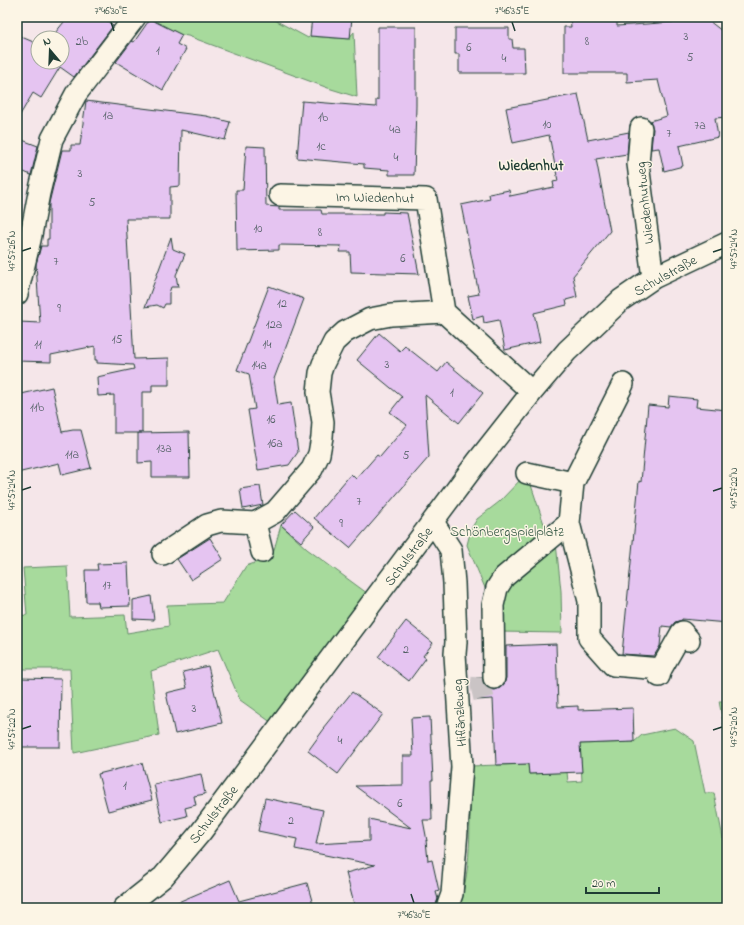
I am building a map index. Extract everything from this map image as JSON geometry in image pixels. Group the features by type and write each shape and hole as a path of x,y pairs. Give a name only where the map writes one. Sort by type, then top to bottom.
{"street":[{"path":"17,294 52,139 76,94 135,17"},
{"name":"Wiedenhutweg","path":"641,128 638,164 653,278"},
{"name":"Im Wiedenhut","path":"280,195 426,199 444,312"},
{"name":"Schulstraße","path":"124,908 163,877 201,832 477,462 532,392 567,351 622,300 653,278 727,242"},
{"path":"163,554 207,525 221,521 255,523 275,512 312,469 319,454 323,422 318,392 320,373 323,364 334,342 345,332 370,319 391,314 444,312 532,392"},
{"path":"623,384 572,483 569,523 589,601 589,638 613,665 660,673 682,632 689,640"},
{"path":"527,473 572,483"},
{"name":"Hiflänzleweg","path":"433,522 450,550 454,583 455,654 462,767 452,894 447,908"},
{"path":"255,523 262,552"},
{"path":"494,678 493,605 497,588 504,577 569,523"}],"green space":[{"path":"151,17 264,17 273,19 308,38 310,36 348,39 354,32 357,97 328,88 182,35 150,19"},
{"name":"Schönbergspielplatz","path":"527,473 547,533 485,588 467,545 471,529 477,519 499,502"},
{"path":"281,525 307,549 375,599 279,728 240,700 218,649 151,671 159,735 74,753 70,669 17,669 17,616 27,615 23,568 67,566 70,617 125,615 127,633 169,626 167,605 223,603 246,566 272,557"},
{"name":"Schönbergspielplatz","path":"556,543 561,591 562,633 499,632 507,586"},
{"path":"719,701 727,701 727,743"},
{"path":"675,728 694,741 705,793 714,793 727,858 727,908 458,908 463,892 469,857 470,766 528,764 529,774 567,772 568,782 582,781 580,744 634,742 642,735"}],"building":[{"path":"68,17 103,17 113,26 74,77 64,70 70,70 70,30 57,30"},
{"path":"312,17 352,17 350,39 310,36"},
{"path":"570,17 617,17 617,26 674,22 678,17 704,17 727,35 727,117 715,118 718,137 679,146 683,166 664,171 659,148 651,149 653,129 650,121 667,116 658,80 627,82 627,73 564,73 564,27 571,27"},
{"path":"150,19 182,35 177,44 186,49 163,90 116,62 132,41 134,42"},
{"path":"378,27 416,27 414,175 389,175 389,170 364,168 364,164 297,158 302,101 376,107 376,100 378,100"},
{"path":"455,28 509,28 509,39 512,39 513,48 524,48 525,73 459,73 459,54 455,54"},
{"path":"17,35 30,41 30,70 58,70 41,98 33,93 17,120"},
{"path":"578,94 588,140 629,132 627,154 596,159 610,231 573,276 577,297 566,300 567,305 534,313 540,342 505,350 499,320 484,323 483,316 473,319 468,296 479,294 461,205 490,199 489,194 509,190 510,196 554,187 553,182 558,181 549,135 513,143 506,108"},
{"path":"86,101 206,116 230,122 225,140 181,130 180,186 170,187 170,219 126,219 134,359 169,358 169,385 152,385 152,392 142,392 142,433 114,433 114,395 98,396 97,377 134,369 133,365 97,363 97,360 95,360 95,346 51,355 51,362 17,361 19,322 40,323 36,264 41,246 47,246 47,239 49,239 49,203 62,150 71,150 71,145 80,145"},
{"path":"17,138 38,146 31,175 17,169"},
{"path":"246,146 265,147 266,206 279,207 279,210 321,210 322,214 383,214 383,212 407,213 419,274 351,272 350,252 340,252 341,246 279,245 279,250 237,251 236,190 243,190"},
{"path":"171,237 173,249 185,254 176,275 178,287 171,287 169,293 169,304 165,304 163,308 157,305 145,307"},
{"path":"269,286 304,299 274,379 278,405 291,403 298,452 289,465 258,470 248,410 255,409 249,374 237,370"},
{"path":"379,333 400,351 405,346 438,372 446,362 483,393 459,423 425,395 429,457 350,548 314,518 351,474 356,479 377,455 380,457 407,425 390,412 402,397 357,360"},
{"path":"52,387 62,432 81,430 91,468 62,475 59,463 17,473 17,395"},
{"path":"669,396 697,399 696,407 727,410 727,623 682,619 675,622 671,627 662,626 660,646 654,656 622,654 648,405 668,407"},
{"path":"189,432 190,477 152,477 152,462 138,463 138,433"},
{"path":"260,486 263,505 243,509 240,489"},
{"path":"295,510 314,527 301,542 281,525"},
{"path":"210,538 223,559 191,580 177,559"},
{"path":"128,563 130,606 99,607 98,602 86,602 85,570 98,570 97,564"},
{"path":"151,596 154,620 133,619 133,600"},
{"path":"406,621 433,643 423,656 426,658 409,681 378,657"},
{"path":"556,644 558,707 578,706 578,710 633,708 634,742 580,744 582,772 529,774 528,764 496,765 493,699 477,700 476,678 482,678 484,684 489,689 495,690 500,688 504,684 506,678 506,646"},
{"path":"208,666 222,723 175,734 166,693 187,688 183,672"},
{"path":"21,678 61,679 60,747 20,747"},
{"path":"352,692 383,714 338,774 308,751 324,729 323,728"},
{"path":"430,717 433,780 431,780 432,820 423,820 427,841 426,840 428,861 432,860 439,891 436,892 438,899 435,908 355,908 346,873 375,865 295,849 297,839 258,831 265,798 323,810 316,844 369,841 369,819 411,828 355,786 403,785 403,756 413,756 411,718"},
{"path":"142,763 152,800 108,811 98,774"},
{"path":"201,774 205,794 194,796 196,805 185,808 187,816 162,822 154,784"},
{"path":"230,880 239,901 307,883 314,908 164,908"}],"tunnel":[{"path":"482,678 481,686 484,699"}],"district":[{"name":"Wiedenhut","path":"531,165"}]}
